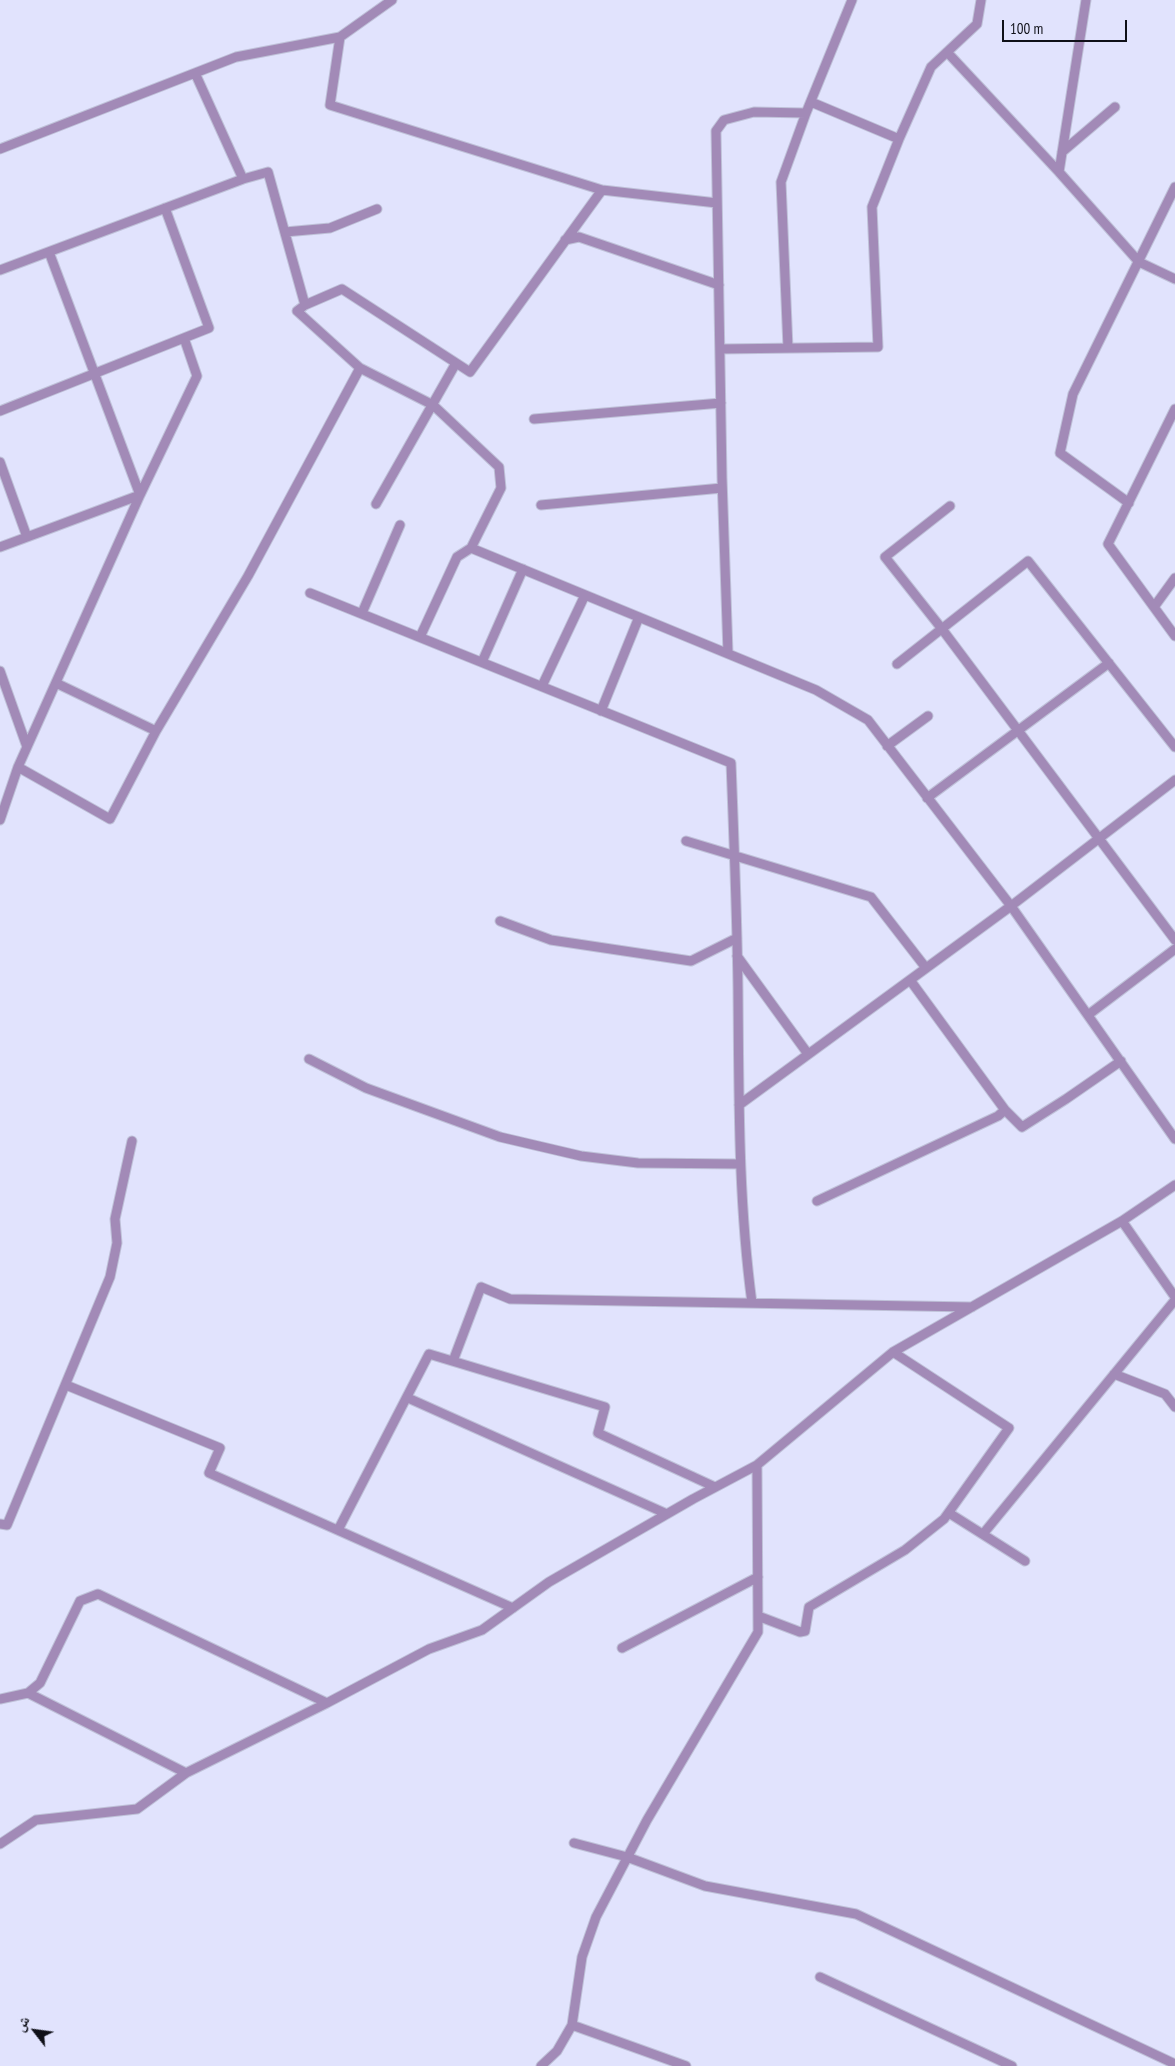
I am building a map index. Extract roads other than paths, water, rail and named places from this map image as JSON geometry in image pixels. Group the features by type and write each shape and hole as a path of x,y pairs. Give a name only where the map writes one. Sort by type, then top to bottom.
{"street":[{"path":"0,150 236,57 340,37 392,0"},
{"path":"788,348 781,182 806,113 852,0"},
{"path":"720,349 878,346 872,207 899,139 931,67 977,24 981,0"},
{"path":"1059,172 1086,0"},
{"path":"340,37 330,105 602,190 717,203"},
{"path":"947,52 1059,172 1139,262 1175,279"},
{"path":"195,73 242,179"},
{"path":"811,102 899,139"},
{"path":"1062,152 1115,107"},
{"path":"728,653 720,403 716,131 724,120 754,112 806,113"},
{"path":"0,270 242,179 268,172 305,305"},
{"path":"1129,502 1060,453 1073,394 1175,187"},
{"path":"420,637 457,557 471,548 501,488 499,468 433,405 360,368 297,311 305,305 342,289 470,372 602,190"},
{"path":"0,411 208,328 164,208"},
{"path":"285,232 330,228 377,209"},
{"path":"566,240 579,238 718,285"},
{"path":"49,252 140,495"},
{"path":"0,820 27,746 140,495 197,376 184,338"},
{"path":"376,504 456,362"},
{"path":"18,767 110,818 156,732 248,576 360,368"},
{"path":"534,419 720,403"},
{"path":"1175,409 1108,544 1175,636"},
{"path":"0,462 27,536"},
{"path":"541,504 722,488"},
{"path":"0,547 140,495"},
{"path":"950,506 885,557 1019,730 1175,940"},
{"path":"362,614 400,525"},
{"path":"471,548 728,653 825,695 868,720 1011,906 1175,1139"},
{"path":"897,664 1028,561 1175,747"},
{"path":"482,662 522,570"},
{"path":"1154,607 1175,578"},
{"path":"310,593 731,763 737,938 740,1164 747,1263 752,1303"},
{"path":"542,686 585,595"},
{"path":"601,710 639,617"},
{"path":"927,798 1109,663"},
{"path":"0,671 27,746"},
{"path":"56,683 156,732"},
{"path":"887,746 928,716"},
{"path":"739,1106 1011,906 1175,780"},
{"path":"686,842 871,897 926,968"},
{"path":"500,921 551,940 691,960 737,938"},
{"path":"1088,1015 1175,949"},
{"path":"737,956 808,1054"},
{"path":"910,980 1005,1110 1022,1126 1066,1099 1121,1060"},
{"path":"309,1058 366,1088 500,1137 581,1156 638,1163 740,1164"},
{"path":"817,1201 998,1116 1005,1110"},
{"path":"0,1524 8,1525 110,1277 117,1243 115,1219 132,1142"},
{"path":"0,1844 36,1820 137,1809 186,1773 327,1703 429,1649 482,1630 549,1582 715,1487 756,1466 893,1352 1122,1221 1175,1185"},
{"path":"983,1534 1175,1298 1122,1221"},
{"path":"453,1361 481,1287 510,1299 972,1307"},
{"path":"758,1616 800,1632 805,1631 810,1607 905,1550 944,1519 1009,1428 893,1352"},
{"path":"338,1530 408,1398 429,1354 605,1407 598,1433 715,1487"},
{"path":"1114,1374 1165,1394 1175,1407"},
{"path":"66,1385 220,1448 209,1473 512,1608"},
{"path":"408,1398 667,1514"},
{"path":"541,2066 557,2052 572,2025 582,1957 596,1917 652,1811 758,1632 756,1466"},
{"path":"949,1513 1025,1560"},
{"path":"622,1648 758,1577"},
{"path":"0,1699 28,1693 40,1683 80,1602 98,1594 327,1703"},
{"path":"28,1693 186,1773"},
{"path":"574,1843 627,1857 706,1886 856,1914 1175,2064"},
{"path":"820,1977 1012,2066"},
{"path":"572,2025 686,2066"}]}
